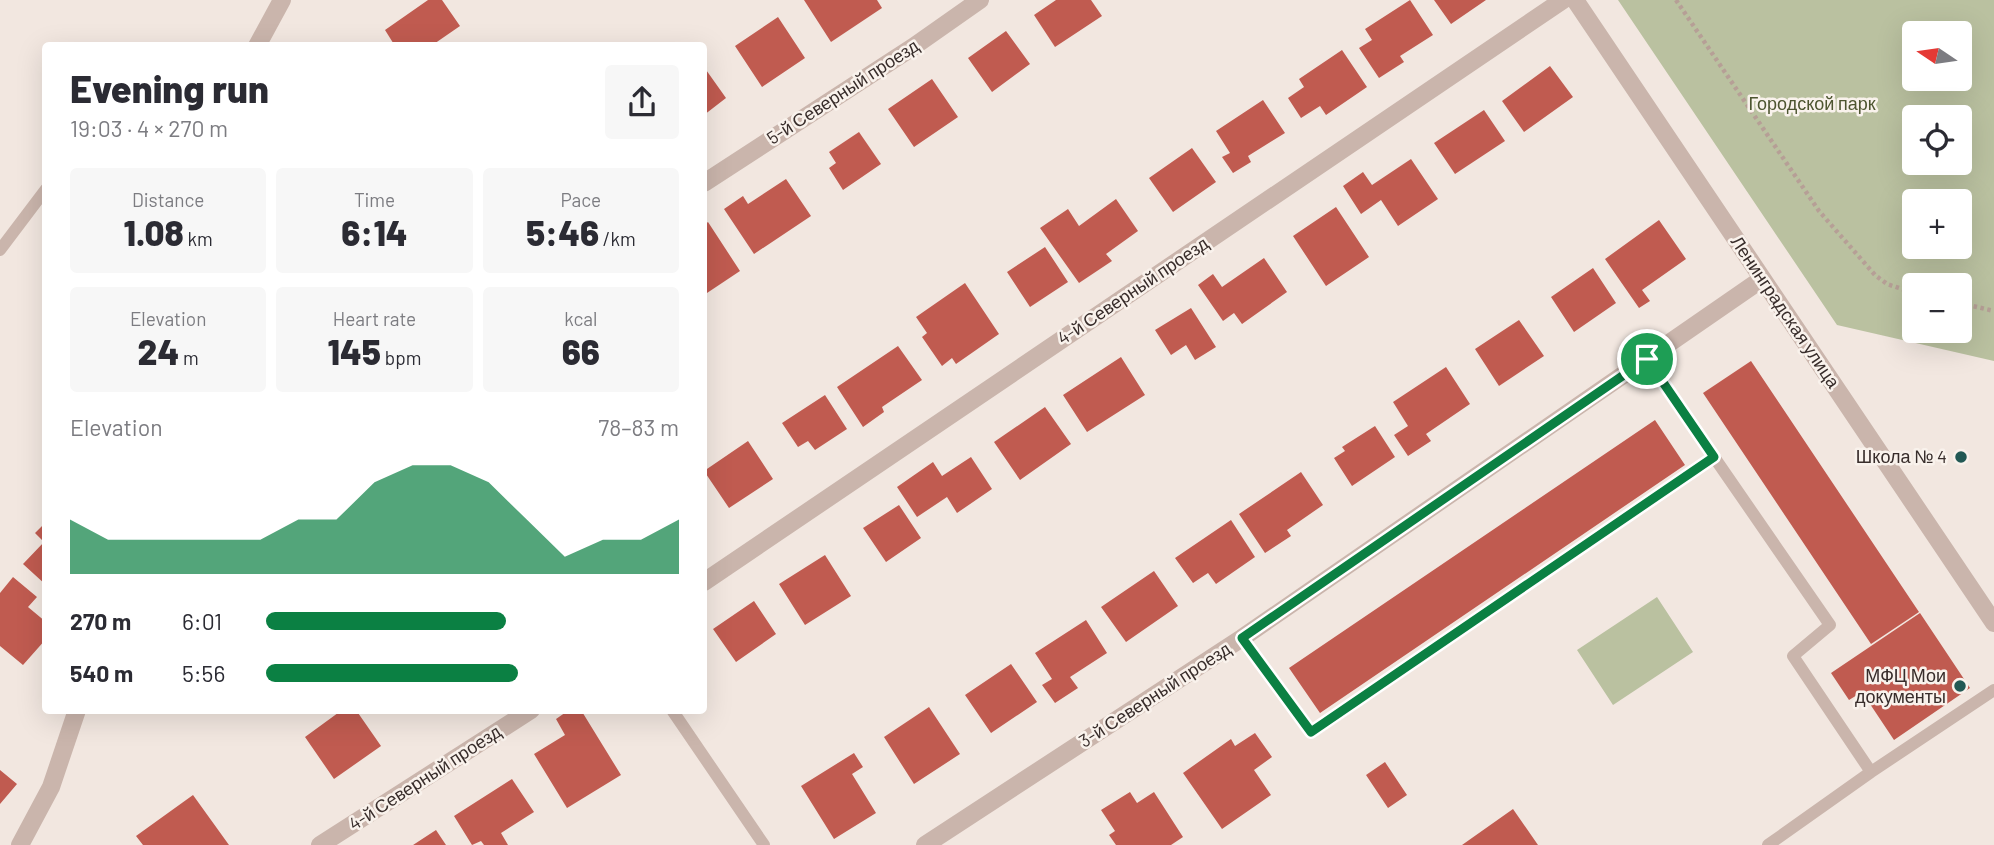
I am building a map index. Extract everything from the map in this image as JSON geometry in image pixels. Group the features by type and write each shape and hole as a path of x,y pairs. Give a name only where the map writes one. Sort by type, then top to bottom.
{"street":[{"path":"259,42 282,0"},
{"name":"5-й Северный проезд","path":"707,181 981,0"},
{"name":"4-й Северный проезд","path":"707,580 1563,0"},
{"name":"Ленинградская улица","path":"1576,0 1994,623"},
{"name":"3-й Северный проезд","path":"925,845 1242,638 1762,279"},
{"path":"20,845 51,787 76,714"},
{"name":"4-й Северный проезд","path":"320,845 525,714"}],"lane":[{"path":"0,250 42,194"},
{"path":"1647,359 1830,625 1793,656 1871,772"},
{"path":"1242,638 1311,732 1714,457"},
{"path":"1768,845 1994,690"},
{"path":"676,714 764,845"}],"path":[{"path":"1675,0 1819,211 1875,275 1887,284 1902,289"},
{"path":"1972,306 1994,311"}],"green space":[{"name":"Городской парк","path":"1618,0 1994,0 1994,361 1916,343 1972,343 1972,273 1902,273 1902,340 1837,325"},
{"path":"1657,597 1693,652 1613,705 1577,650"}],"building":[{"path":"428,0 442,0 460,26 437,42 392,42 385,30"},
{"path":"804,0 877,0 882,8 831,42"},
{"path":"1056,0 1091,0 1102,16 1055,47 1034,15"},
{"path":"1410,0 1433,35 1400,56 1404,62 1379,78 1359,48 1372,40 1365,29"},
{"path":"1434,0 1486,0 1451,24"},
{"path":"778,17 805,58 762,87 735,46"},
{"path":"1006,31 1030,64 992,92 968,58"},
{"path":"1342,50 1367,87 1326,115 1320,106 1301,118 1288,98 1304,87 1299,79"},
{"path":"1550,66 1573,97 1524,132 1502,101"},
{"path":"707,71 726,98 707,113"},
{"path":"932,79 958,117 914,147 888,109"},
{"path":"1263,100 1285,133 1248,156 1251,162 1233,173 1222,157 1230,153 1216,131"},
{"path":"1484,110 1505,141 1455,174 1434,143"},
{"path":"859,132 881,164 843,190 829,168 836,163 829,152"},
{"path":"1192,148 1216,182 1173,212 1149,178"},
{"path":"1411,159 1438,199 1398,226 1381,200 1361,214 1343,186 1363,172 1372,185"},
{"path":"786,179 811,216 754,254 724,209 743,196 748,204"},
{"path":"1116,199 1138,231 1106,254 1112,261 1079,283 1040,228 1068,209 1079,226"},
{"path":"1336,207 1369,257 1326,286 1293,236"},
{"path":"1659,220 1686,259 1642,290 1650,301 1639,308 1605,259"},
{"path":"707,223 740,271 707,293"},
{"path":"1045,247 1068,282 1030,307 1007,272"},
{"path":"1264,258 1287,292 1242,324 1234,313 1223,321 1198,285 1213,274 1222,287"},
{"path":"1593,268 1616,303 1574,332 1551,297"},
{"path":"965,283 999,334 956,364 952,358 942,366 922,337 927,333 916,317"},
{"path":"1191,308 1216,347 1195,360 1186,345 1171,355 1155,330"},
{"path":"1519,320 1544,356 1499,386 1475,349"},
{"path":"898,346 922,380 882,407 884,412 863,427 837,387"},
{"path":"1121,357 1145,395 1087,432 1063,395"},
{"path":"1751,361 1919,612 1871,644 1703,393"},
{"path":"1446,367 1470,404 1426,434 1431,441 1408,456 1394,435 1408,426 1393,402"},
{"path":"825,395 847,429 815,450 808,441 798,447 782,423"},
{"path":"1045,407 1071,444 1020,480 994,442"},
{"path":"1655,420 1685,465 1320,713 1289,668"},
{"path":"1375,426 1395,457 1352,486 1334,458 1345,451 1342,447"},
{"path":"748,441 773,479 729,508 707,475 707,469"},
{"path":"971,457 992,489 957,513 947,497 917,517 897,487 933,462 942,476"},
{"path":"1301,472 1323,505 1287,530 1291,536 1265,553 1239,514"},
{"path":"899,505 921,538 886,562 863,528"},
{"path":"1231,520 1255,557 1216,584 1208,573 1193,583 1175,558"},
{"path":"42,526 42,540 35,533"},
{"path":"42,544 42,581 23,564"},
{"path":"825,555 851,596 805,625 779,584"},
{"path":"1154,571 1178,606 1126,642 1101,607"},
{"path":"13,577 37,597 28,607 42,619 42,644 23,665 0,646 0,593"},
{"path":"754,601 776,634 736,662 713,629"},
{"path":"1920,613 1970,688 1894,740 1862,692 1849,700 1831,673"},
{"path":"1086,620 1107,653 1070,677 1078,688 1055,703 1042,685 1052,679 1035,653"},
{"path":"1011,664 1037,702 991,733 965,695"},
{"path":"929,707 960,754 914,784 884,737"},
{"path":"337,714 359,714 381,746 334,779 305,737"},
{"path":"563,714 583,714 621,775 567,808 534,754 565,735 556,719"},
{"path":"1255,733 1272,757 1254,770 1271,795 1222,829 1183,773 1231,739 1235,746"},
{"path":"854,753 863,767 852,774 876,813 834,839 801,786"},
{"path":"1385,762 1407,795 1388,808 1366,775"},
{"path":"0,770 17,784 0,804"},
{"path":"512,779 534,812 501,833 508,845 484,845 481,841 472,845 454,816"},
{"path":"1130,792 1137,803 1154,792 1183,837 1171,845 1116,845 1109,835 1115,831 1101,810"},
{"path":"193,795 229,845 143,845 136,836"},
{"path":"1513,809 1538,845 1462,845"},
{"path":"436,830 446,845 413,845"}],"place":[{"name":"Школа № 4","path":"1961,457"},
{"name":"МФЦ Мои документы","path":"1960,686"}],"route":[{"path":"1647,359 1714,457 1311,732 1242,638 1647,359"}]}
